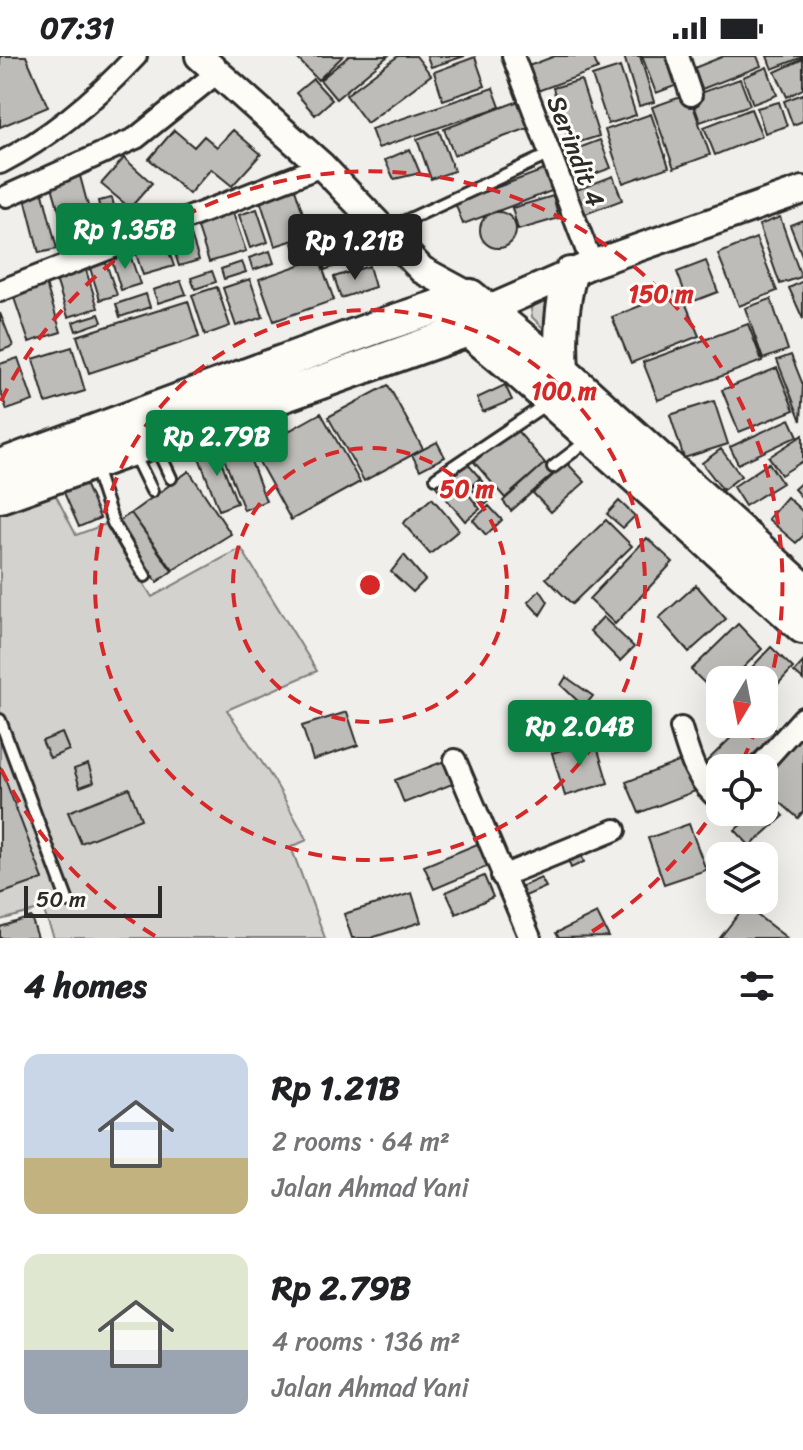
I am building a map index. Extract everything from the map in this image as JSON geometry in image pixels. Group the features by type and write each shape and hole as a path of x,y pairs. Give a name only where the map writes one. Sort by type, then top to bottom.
{"main road":[{"path":"581,269 561,311 556,386 592,437 803,627"},
{"path":"0,466 440,306 481,313 556,386 803,589"},
{"path":"0,496 142,445 481,313"}],"street":[{"path":"0,163 69,120 136,56"},
{"name":"Serindit 4","path":"513,56 550,154 581,269"},
{"path":"678,56 691,95"},
{"path":"7,196 136,138 217,61 422,270 481,313 581,269 803,190"},
{"path":"0,291 322,166"},
{"path":"422,270 440,306"},
{"path":"771,754 803,718"},
{"path":"681,728 696,772 706,788"},
{"path":"455,760 530,938"},
{"path":"502,876 615,830"}],"lane":[{"path":"384,230 550,154"},
{"path":"436,478 556,386"},
{"path":"553,467 592,437"},
{"path":"142,445 171,478"},
{"path":"142,445 152,491"},
{"path":"93,462 113,523 145,576"},
{"path":"0,720 68,902"}],"shaded area":[{"path":"556,301 546,331 532,317 531,309 537,303"},
{"path":"52,488 76,535 106,524 152,597 241,548 317,671 227,710 275,782 307,840 291,847 325,938 54,938 43,909 0,920 0,507"}],"building":[{"path":"0,56 26,56 48,107 0,127"},
{"path":"295,56 343,56 318,80"},
{"path":"349,56 388,56 336,99 320,80"},
{"path":"398,56 416,56 431,75 367,123 346,95"},
{"path":"427,56 465,56 431,67"},
{"path":"555,56 593,56 598,69 532,93 523,68"},
{"path":"624,56 640,56 654,102 639,106"},
{"path":"642,56 673,56 683,83 656,93"},
{"path":"724,56 757,56 761,66 702,89 694,68"},
{"path":"767,56 803,56 803,57 772,69"},
{"path":"475,57 485,86 443,100 434,72"},
{"path":"803,59 803,89 787,97 775,72"},
{"path":"620,67 636,115 608,124 592,76"},
{"path":"767,67 777,95 753,104 743,77"},
{"path":"313,79 332,100 315,115 296,93"},
{"path":"740,79 750,105 700,122 691,96"},
{"path":"581,80 599,136 570,145 553,88"},
{"path":"493,88 500,107 378,148 371,129"},
{"path":"689,94 710,155 674,168 652,107"},
{"path":"803,94 803,121 793,125 784,101"},
{"path":"524,99 534,126 454,155 444,129"},
{"path":"779,102 787,126 765,133 757,108"},
{"path":"751,109 762,136 715,155 704,127"},
{"path":"651,114 669,167 623,183 605,130"},
{"path":"174,130 194,147 204,136 217,147 233,130 261,154 232,186 211,169 189,194 149,159"},
{"path":"439,131 454,171 431,179 417,139"},
{"path":"600,140 611,168 570,183 560,155"},
{"path":"410,149 420,173 394,179 385,160"},
{"path":"124,158 152,183 130,208 101,184"},
{"path":"549,168 557,189 463,224 455,203"},
{"path":"80,176 91,217 63,225 51,183"},
{"path":"613,176 622,200 583,215 574,191"},
{"path":"42,189 57,249 39,253 24,194"},
{"path":"295,189 310,235 275,246 260,200"},
{"path":"553,196 559,218 518,230 512,208"},
{"path":"112,198 117,217 103,221 98,201"},
{"path":"257,209 268,242 250,248 239,215"},
{"path":"498,212 511,217 516,230 511,243 498,248 485,243 480,230 485,217"},
{"path":"233,213 246,251 209,262 197,225"},
{"path":"780,217 801,277 780,284 759,225"},
{"path":"803,220 803,258 790,225"},
{"path":"189,229 199,260 179,266 169,235"},
{"path":"351,229 362,256 325,270 317,244"},
{"path":"164,238 174,266 143,275 134,248"},
{"path":"309,238 313,251 297,256 293,243"},
{"path":"756,238 777,291 739,306 718,254"},
{"path":"270,251 274,263 253,270 249,258"},
{"path":"129,252 140,284 121,290 111,258"},
{"path":"319,258 334,300 274,321 259,279"},
{"path":"706,261 718,292 689,303 677,272"},
{"path":"242,262 246,272 224,279 221,269"},
{"path":"106,263 117,295 100,300 90,268"},
{"path":"84,264 98,308 68,317 54,273"},
{"path":"369,266 375,287 341,298 334,277"},
{"path":"212,271 216,282 195,289 191,278"},
{"path":"44,278 61,332 29,342 11,289"},
{"path":"250,279 263,317 236,326 223,288"},
{"path":"181,281 186,294 158,303 153,290"},
{"path":"803,281 803,319 789,288"},
{"path":"217,287 230,326 205,335 192,295"},
{"path":"680,290 699,336 631,363 612,317"},
{"path":"146,294 150,307 120,317 116,304"},
{"path":"771,299 788,350 763,359 745,308"},
{"path":"188,301 199,337 89,373 77,336"},
{"path":"0,313 13,346 0,351"},
{"path":"99,314 102,322 76,331 73,322"},
{"path":"748,324 762,361 658,400 643,362"},
{"path":"72,347 85,391 46,403 33,359"},
{"path":"791,355 803,385 801,421 777,360"},
{"path":"18,358 33,401 7,410 0,390 0,364"},
{"path":"777,368 794,410 739,432 722,390"},
{"path":"388,385 423,449 364,481 328,417"},
{"path":"505,385 512,400 483,412 477,398"},
{"path":"714,401 728,444 684,458 670,415"},
{"path":"321,413 360,482 291,520 253,451"},
{"path":"790,419 798,436 738,464 730,447"},
{"path":"514,427 545,463 505,498 474,462"},
{"path":"803,435 803,461 781,475 769,457"},
{"path":"243,440 266,501 244,510 220,448"},
{"path":"437,442 445,457 420,470 412,455"},
{"path":"215,445 237,503 219,510 197,452"},
{"path":"721,449 741,476 723,490 702,463"},
{"path":"467,463 480,478 466,491 480,509 465,521 434,484 450,471 453,475"},
{"path":"545,463 554,473 511,511 503,501"},
{"path":"567,463 585,482 551,512 533,493"},
{"path":"769,463 782,483 745,506 733,487"},
{"path":"189,471 231,534 173,570 131,513"},
{"path":"83,479 100,518 79,527 62,488"},
{"path":"480,479 495,496 486,504 471,488"},
{"path":"803,481 803,499 794,489"},
{"path":"787,497 803,512 803,536 796,543 768,519"},
{"path":"432,498 459,530 430,554 403,523"},
{"path":"619,501 635,516 623,528 607,514"},
{"path":"489,506 502,520 486,535 473,520"},
{"path":"131,513 172,571 157,582 116,523"},
{"path":"606,520 632,546 572,604 546,578"},
{"path":"647,538 673,562 615,624 589,599"},
{"path":"404,555 425,580 413,592 391,572"},
{"path":"696,585 726,619 689,652 659,618"},
{"path":"540,590 548,602 540,615 528,602"},
{"path":"603,617 634,647 620,661 590,631"},
{"path":"738,624 762,649 745,666 706,666 706,684 691,670"},
{"path":"771,647 793,668 778,684 778,666 753,666"},
{"path":"803,662 803,680 794,672"},
{"path":"566,677 593,696 584,707 561,685"},
{"path":"347,712 358,745 313,760 302,726"},
{"path":"803,730 803,812 798,818 778,800 778,758"},
{"path":"62,733 69,750 50,758 42,741"},
{"path":"731,738 771,738 754,754 714,754"},
{"path":"595,740 608,783 565,796 552,753"},
{"path":"686,759 698,790 639,813 626,782"},
{"path":"447,760 455,783 404,803 395,780"},
{"path":"88,764 94,782 80,787 74,769"},
{"path":"0,766 43,879 0,894"},
{"path":"129,788 141,819 81,843 68,812"},
{"path":"689,824 706,870 664,884 648,838"},
{"path":"739,826 773,826 755,842 746,842 735,830"},
{"path":"482,842 491,865 434,889 424,866"},
{"path":"578,847 584,862 571,868 565,852"},
{"path":"484,876 493,897 456,914 446,892"},
{"path":"541,878 546,887 523,897 518,888"},
{"path":"412,893 421,922 371,938 352,938 344,914"},
{"path":"597,913 609,937 559,938 556,933"},
{"path":"739,914 756,914 787,938 720,938"},
{"path":"31,917 38,938 0,938 0,927"}]}
